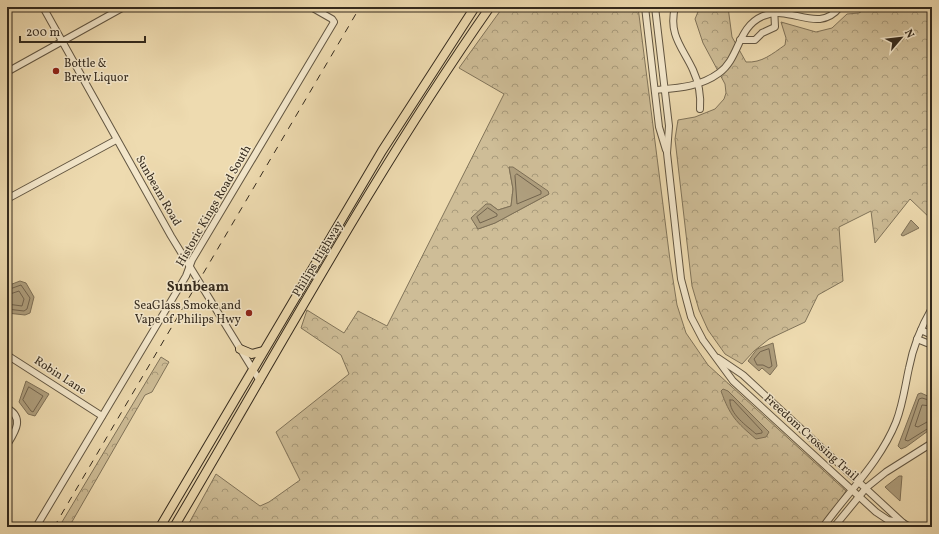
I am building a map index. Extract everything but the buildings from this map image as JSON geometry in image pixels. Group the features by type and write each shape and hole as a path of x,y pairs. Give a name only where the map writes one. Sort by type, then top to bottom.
{"main road":[{"name":"Philips Highway","path":"160,527 263,350 385,146 432,72 476,7"},
{"name":"Philips Highway","path":"174,527 339,246 442,79 490,7"},
{"path":"432,72 442,79"},
{"path":"367,200 367,186 383,160 385,146"},
{"path":"339,246 341,233 357,204 355,196"},
{"path":"240,349 252,354 263,350"}],"street":[{"name":"Sunbeam Road","path":"43,7 116,140 189,268 260,381"},
{"path":"7,72 124,7"},
{"name":"Historic Kings Road South","path":"36,527 334,22 332,19 311,7"},
{"name":"Freedom Crossing Trail","path":"645,7 659,127 667,153"},
{"name":"Freedom Crossing Trail","path":"655,7 669,126 667,153 681,279 692,317 703,340 733,381 859,496 888,520 903,523"},
{"path":"675,7 674,18 678,45 693,69 698,84 700,109"},
{"path":"655,90 698,84 720,72 734,55 740,40 752,22 774,10 817,20 832,16 840,7"},
{"path":"740,40 755,40 762,33 775,27 774,10"},
{"path":"7,199 116,140"},
{"path":"823,527 880,453 895,425 901,407 911,356 917,339 932,308"},
{"path":"921,330 932,335"},
{"path":"917,339 932,345"},
{"name":"Robin Lane","path":"7,355 102,416"},
{"name":"Freedom Crossing Trail","path":"715,356 743,375 903,523 910,527"},
{"path":"7,408 13,412 17,419 17,427 7,445"},
{"path":"834,527 866,488 886,472 932,443"}],"green space":[{"path":"503,7 638,7 670,260 677,305 686,333 708,365 846,491 821,527 190,527 188,525 216,474 260,506 269,502 300,480 276,432 349,374 341,355 301,328 307,310 344,333 358,311 387,326 504,94 459,68","holes":["509,167 549,194 495,223 478,229 474,222 490,204 498,210 511,206 513,189"]},
{"path":"700,7 728,7 732,37 746,62 762,59 771,55 785,45 786,38 781,22 816,32 832,28 847,14 859,13 868,7 921,7 925,11 932,11 932,220 910,199 875,243 871,211 839,227 843,281 818,295 805,322 769,339 754,351 742,364 725,354 708,330 699,310 692,286 675,139 678,120 695,117 715,109 724,99 726,93 725,84 703,43 695,19"},
{"path":"161,357 169,362 152,392 145,395 69,527 59,527"}],"water":[{"path":"509,167 513,167 548,191 549,194 495,223 478,229 471,218 486,204 490,204 498,210 511,206 513,189"},
{"path":"911,220 919,228 903,236 901,235"},
{"path":"20,281 26,283 34,297 30,313 25,315 7,313 7,286"},
{"path":"773,343 777,366 770,375 762,368 759,371 748,361 757,349"},
{"path":"26,381 49,394 35,416 28,414 19,402"},
{"path":"723,389 728,391 769,432 766,437 756,439 734,418 727,407 721,391"},
{"path":"921,393 932,398 932,428 901,449 898,446 918,394"},
{"path":"899,476 902,476 900,501 885,487"}],"railway":[{"path":"54,527 360,7"}],"place":[{"name":"Bottle & Brew Liquor","path":"56,71"},
{"name":"SeaGlass Smoke and Vape of Philips Hwy","path":"249,313"}],"district":[{"name":"Sunbeam","path":"198,287"}]}
